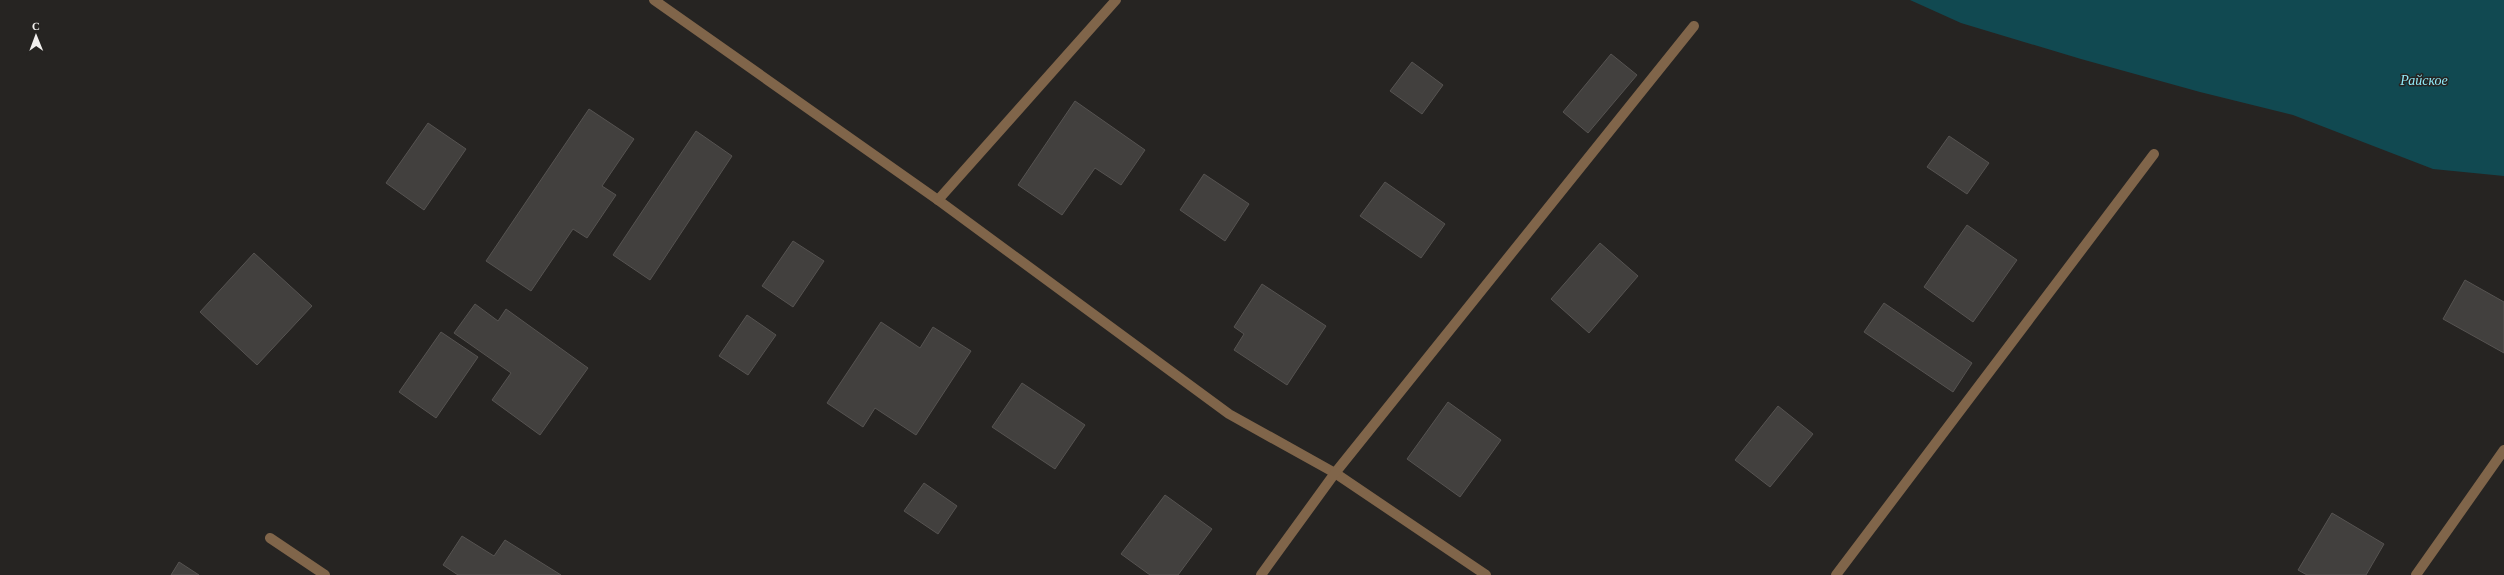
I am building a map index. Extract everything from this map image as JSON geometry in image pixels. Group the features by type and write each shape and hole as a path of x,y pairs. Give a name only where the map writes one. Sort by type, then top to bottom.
{"street":[{"path":"654,0 938,200 1229,414 1336,473 1486,575"},
{"path":"938,200 1116,0"},
{"path":"1261,575 1336,473 1694,26"},
{"path":"1836,575 2154,154"},
{"path":"2416,575 2504,450"},
{"path":"270,538 325,575"}],"water":[{"name":"Райское","path":"1910,0 2504,0 2504,176 2433,169 2293,115 2200,92 2081,59 1961,23"}],"building":[{"path":"1611,54 1637,75 1588,133 1563,112"},
{"path":"1412,62 1443,85 1422,114 1390,91"},
{"path":"1075,101 1145,150 1121,185 1095,168 1062,215 1018,185"},
{"path":"589,109 634,139 602,186 616,195 587,238 573,229 531,291 486,261"},
{"path":"428,123 466,149 424,210 386,183"},
{"path":"696,131 732,156 650,280 613,255"},
{"path":"1949,136 1989,163 1967,194 1927,167"},
{"path":"1204,174 1249,204 1225,241 1180,210"},
{"path":"1385,182 1445,224 1421,258 1360,216"},
{"path":"1967,225 2017,260 1973,322 1924,287"},
{"path":"793,241 824,261 793,307 762,286"},
{"path":"1600,243 1638,276 1589,333 1551,299"},
{"path":"254,253 312,306 257,365 200,312"},
{"path":"2465,280 2504,302 2504,353 2443,319"},
{"path":"1262,284 1326,326 1287,385 1234,350 1244,334 1234,327"},
{"path":"1884,303 1972,363 1953,392 1864,332"},
{"path":"475,304 498,321 506,309 588,368 540,435 492,400 511,373 454,333"},
{"path":"747,315 776,335 748,375 719,356"},
{"path":"881,322 920,348 933,327 971,351 916,435 875,408 863,427 827,403"},
{"path":"441,332 478,357 436,418 399,392"},
{"path":"1022,383 1085,425 1055,469 992,427"},
{"path":"1448,402 1501,440 1460,497 1407,459"},
{"path":"1778,406 1813,434 1770,487 1735,460"},
{"path":"924,483 957,506 938,534 904,511"},
{"path":"1165,495 1212,529 1178,575 1150,575 1121,554"},
{"path":"2332,513 2384,544 2366,575 2307,575 2298,570"},
{"path":"462,536 494,556 505,540 561,575 458,575 443,565"},
{"path":"179,562 199,575 171,575"}]}
